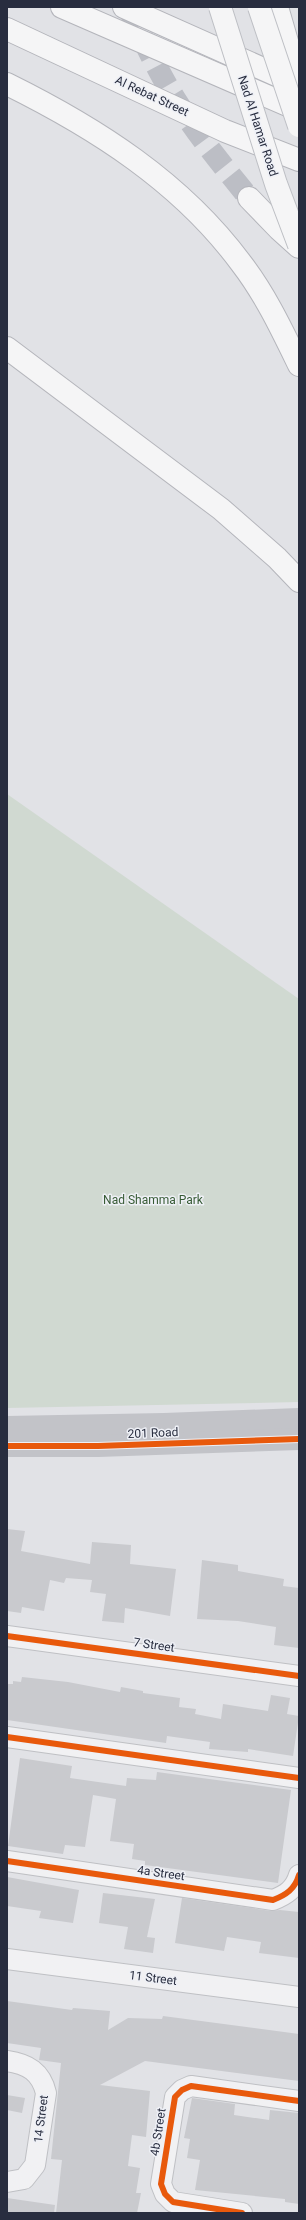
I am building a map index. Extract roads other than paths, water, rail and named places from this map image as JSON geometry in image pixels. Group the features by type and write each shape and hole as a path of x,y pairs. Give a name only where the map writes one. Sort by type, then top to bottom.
{"main road":[{"path":"62,7 299,110"},
{"path":"124,7 299,84"},
{"name":"Nad Al Hamar Road","path":"220,7 276,184 299,246"},
{"path":"259,7 299,126"},
{"path":"277,7 299,84"},
{"name":"Al Rebat Street","path":"7,29 225,130 299,160"},
{"path":"7,84 107,139 159,177 182,197 214,230 242,263 270,308 299,366"},
{"path":"250,198 279,229 299,246"},
{"path":"7,348 221,509 271,553 299,581"}],"street":[{"name":"201 Road","path":"7,1427 164,1424 299,1419"},
{"name":"201 Road","path":"7,1446 98,1446 299,1439"},
{"name":"7 Street","path":"7,1636 299,1676"},
{"path":"7,1737 299,1778"},
{"name":"4a Street","path":"7,1861 273,1900 287,1894 297,1883 299,1875"},
{"name":"11 Street","path":"7,1959 299,1997"},
{"name":"14 Street","path":"7,2061 26,2065 37,2072 44,2083 46,2093 35,2165 24,2179 7,2182"},
{"name":"4b Street","path":"242,2213 173,2202 165,2194 162,2184 175,2097 182,2090 192,2086 299,2101"}],"tunnel":[{"path":"128,7 157,67 185,115 249,198"}],"park label":[{"name":"Nad Shamma Park","path":"153,1200"}]}
